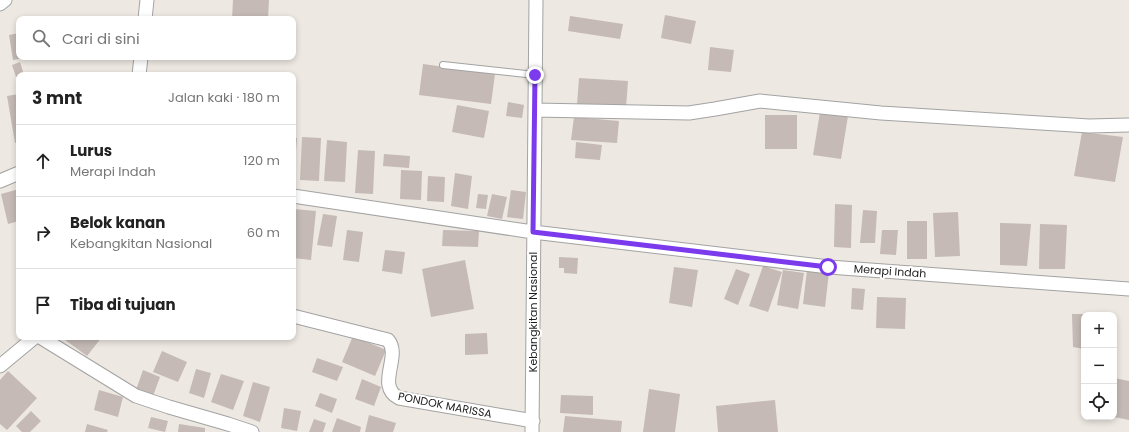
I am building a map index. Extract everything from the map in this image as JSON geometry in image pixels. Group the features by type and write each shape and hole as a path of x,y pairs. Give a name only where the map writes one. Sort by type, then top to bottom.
{"street":[{"path":"0,4 5,0"},
{"path":"145,16 147,0"},
{"name":"Kebangkitan Nasional","path":"532,427 536,0"},
{"path":"139,72 141,60"},
{"path":"535,110 689,113 715,110 760,101 881,113 1089,126 1129,125"},
{"path":"0,181 16,174"},
{"name":"Merapi Indah","path":"296,196 533,232 828,267 1129,289"},
{"name":"PONDOK MARISSA","path":"296,317 388,340 393,347 389,388 392,395 399,398 532,427"},
{"path":"0,366 31,340"},
{"path":"45,340 136,396 252,432"}],"lane":[{"path":"444,65 535,75"}],"building":[{"path":"233,0 269,0 268,16 232,16"},
{"path":"665,15 696,21 691,44 661,38"},
{"path":"570,16 623,24 620,39 568,31"},
{"path":"16,34 16,59 13,60 9,35"},
{"path":"710,47 734,50 731,72 708,70"},
{"path":"20,62 23,72 16,72 16,77 12,65"},
{"path":"423,64 495,74 491,104 419,95"},
{"path":"579,78 628,81 626,108 577,105"},
{"path":"16,94 15,143 7,96"},
{"path":"508,102 524,105 522,118 506,116"},
{"path":"457,105 489,111 484,138 452,132"},
{"path":"820,112 848,116 841,159 813,155"},
{"path":"765,115 797,115 797,149 765,149"},
{"path":"574,117 619,121 617,143 571,140"},
{"path":"1082,132 1123,137 1115,182 1074,176"},
{"path":"302,137 321,138 319,181 300,180"},
{"path":"327,140 347,142 345,182 324,181"},
{"path":"576,142 602,145 600,160 575,158"},
{"path":"358,150 375,151 373,194 355,193"},
{"path":"384,154 410,156 409,168 383,166"},
{"path":"401,170 422,171 421,200 400,199"},
{"path":"455,173 472,176 468,209 451,206"},
{"path":"428,176 445,177 444,202 427,201"},
{"path":"16,190 16,222 8,224 1,194"},
{"path":"511,190 526,192 523,219 507,217"},
{"path":"478,194 488,195 486,209 476,208"},
{"path":"492,194 507,197 502,219 487,216"},
{"path":"835,204 852,205 851,248 834,247"},
{"path":"296,209 316,211 311,260 296,258"},
{"path":"863,210 877,211 875,243 860,243"},
{"path":"958,212 960,256 935,257 933,213"},
{"path":"323,214 337,216 332,247 317,245"},
{"path":"907,221 927,221 927,259 907,259"},
{"path":"1000,223 1031,224 1027,266 1000,265"},
{"path":"1040,224 1067,225 1065,269 1039,269"},
{"path":"347,230 363,232 359,262 343,260"},
{"path":"443,230 479,231 478,247 442,246"},
{"path":"882,230 898,230 896,255 880,254"},
{"path":"385,250 405,252 402,274 382,271"},
{"path":"559,257 578,258 577,274 564,273 564,268 559,268"},
{"path":"465,260 474,309 431,317 422,269"},
{"path":"763,266 782,272 768,312 749,306"},
{"path":"674,267 698,270 692,307 669,303"},
{"path":"736,269 750,274 738,305 724,299"},
{"path":"783,270 804,273 798,309 777,305"},
{"path":"807,270 829,272 825,307 803,304"},
{"path":"852,288 865,289 863,310 851,309"},
{"path":"877,297 906,298 905,329 876,328"},
{"path":"1072,314 1081,314 1081,348 1073,347"},
{"path":"487,333 488,354 465,355 465,334"},
{"path":"353,336 386,350 375,376 342,362"},
{"path":"65,340 100,340 87,356"},
{"path":"162,351 187,362 178,382 153,372"},
{"path":"317,358 343,367 337,381 312,372"},
{"path":"196,369 211,373 204,398 189,393"},
{"path":"143,370 160,377 153,396 136,390"},
{"path":"8,371 37,398 7,430 0,424 0,380"},
{"path":"221,374 244,381 233,410 211,402"},
{"path":"362,379 381,387 374,406 355,399"},
{"path":"1117,379 1129,381 1129,420 1117,418"},
{"path":"253,382 270,387 260,422 243,416"},
{"path":"649,389 680,394 675,432 643,432"},
{"path":"99,390 123,397 118,417 94,410"},
{"path":"320,393 337,399 332,413 315,406"},
{"path":"561,395 593,396 593,415 560,413"},
{"path":"775,400 778,432 718,432 716,406"},
{"path":"284,408 301,411 297,431 281,428"},
{"path":"31,411 41,421 30,432 22,432 16,426"},
{"path":"369,415 396,423 393,432 365,432"},
{"path":"565,416 622,421 621,432 563,432"},
{"path":"151,417 168,421 165,432 148,428"},
{"path":"337,418 361,427 360,432 332,432"},
{"path":"314,419 326,423 323,432 309,432"},
{"path":"87,424 108,430 107,432 85,432"},
{"path":"179,424 205,428 205,432 178,432"}],"route":[{"path":"535,75 533,232 828,267"}]}
